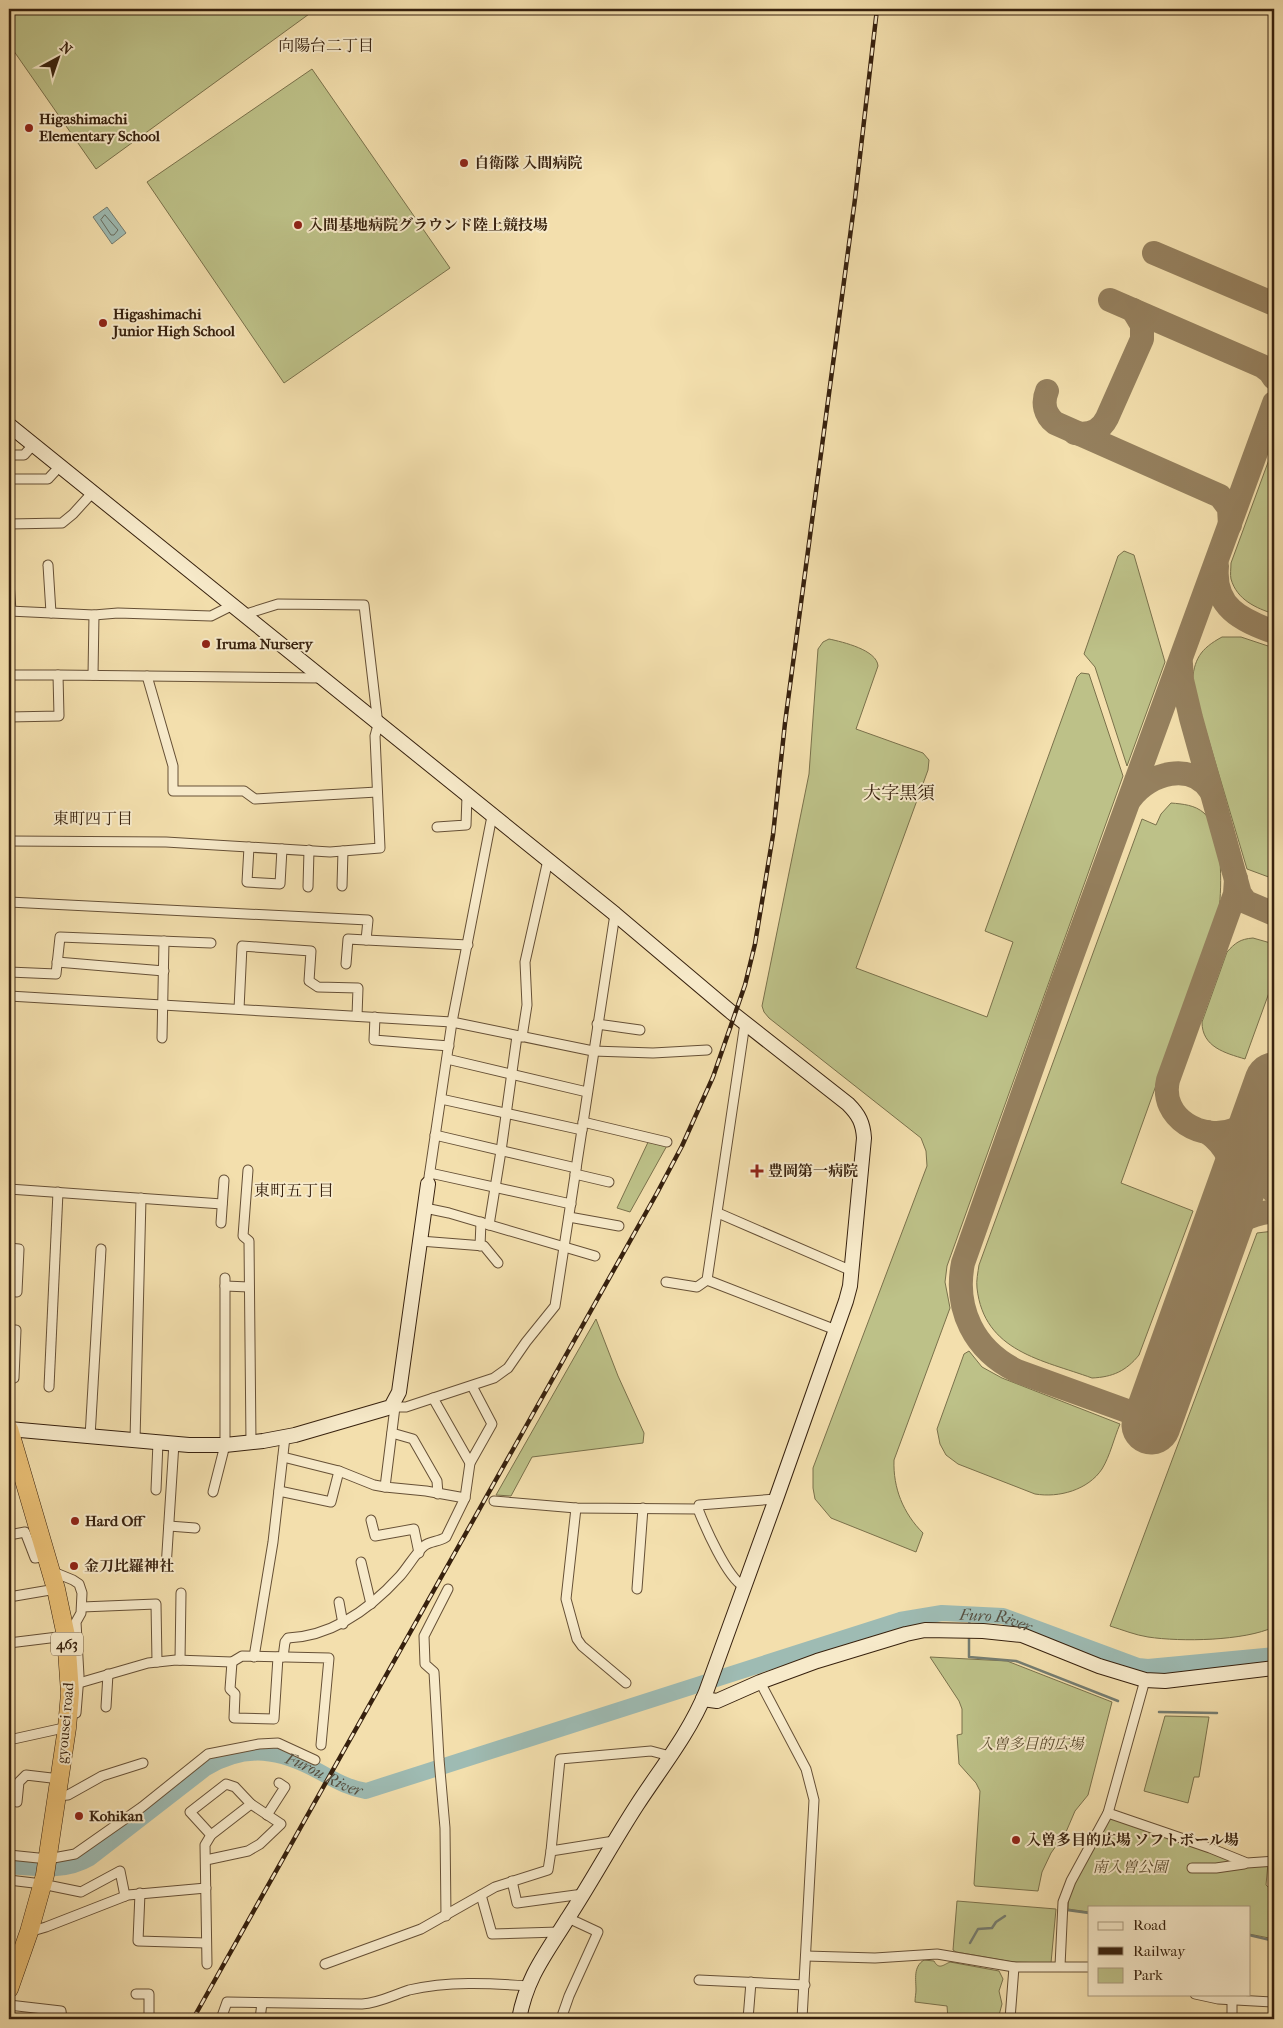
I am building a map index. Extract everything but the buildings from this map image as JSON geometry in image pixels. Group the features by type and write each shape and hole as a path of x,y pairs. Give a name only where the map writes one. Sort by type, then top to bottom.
{"highway":[{"name":"gyousei road","path":"9,1429 56,1589 66,1636 70,1693 67,1728 46,1871 29,1932 9,1988"}],"street":[{"path":"9,425 378,725 615,914 745,1023 848,1104 859,1117 863,1126 864,1138 852,1271 846,1301 704,1695 690,1726 614,1841 536,1968 528,1986 519,2019"},
{"path":"9,455 24,455 33,445"},
{"path":"9,479 48,479 60,466"},
{"path":"9,524 62,523 93,492"},
{"path":"48,565 51,613"},
{"path":"9,582 10,611 94,615 118,613 211,616 231,606"},
{"path":"9,842 166,842 343,851 380,848 375,736 378,725 364,605 278,604 243,615"},
{"path":"93,675 94,615"},
{"path":"9,675 321,678"},
{"path":"9,717 59,716 58,675"},
{"path":"147,676 173,766 172,791 244,791 255,799 378,792"},
{"path":"438,827 466,825 467,796"},
{"path":"386,1487 393,1407 399,1392 452,1022 492,816"},
{"path":"249,846 247,882 280,884 282,849"},
{"path":"308,887 309,850"},
{"path":"342,886 343,851"},
{"path":"480,1246 496,1188 512,1074 527,1005 526,962 548,860"},
{"path":"9,902 368,920 366,940"},
{"path":"9,1429 174,1444 225,1445 251,1442 285,1437 393,1407 406,1406 494,1378 508,1368 555,1306 615,914"},
{"path":"9,972 56,974 60,937 211,943"},
{"path":"346,964 348,939 468,945"},
{"path":"162,1038 164,941"},
{"path":"239,1009 242,946 311,951 309,980 318,987 358,988 357,1016"},
{"path":"57,962 164,971"},
{"path":"9,996 452,1022 593,1050 653,1054 707,1050"},
{"path":"375,1017 374,1040 449,1046"},
{"path":"666,1282 697,1288 708,1280 745,1023"},
{"path":"597,1024 640,1030"},
{"path":"447,1059 587,1092"},
{"path":"440,1099 667,1142"},
{"path":"435,1136 501,1151 609,1182"},
{"path":"248,1170 243,1236 249,1241 251,1442"},
{"path":"429,1179 496,1188 571,1204"},
{"path":"220,1223 224,1180"},
{"path":"9,1189 222,1204"},
{"path":"49,1387 58,1192"},
{"path":"135,1440 141,1198"},
{"path":"425,1208 449,1213 595,1256"},
{"path":"718,1213 852,1271"},
{"path":"569,1217 619,1226"},
{"path":"420,1242 484,1246 498,1263"},
{"path":"9,1248 20,1249 17,1292 9,1291"},
{"path":"90,1437 100,1249"},
{"path":"708,1280 836,1330"},
{"path":"213,1492 225,1445 225,1282 249,1287"},
{"path":"9,1330 16,1330 14,1378 9,1380"},
{"path":"232,1662 230,1689 236,1694 234,1718 274,1719 280,1657 288,1638 305,1637 343,1624 371,1604 400,1576 425,1545 446,1537 465,1498 470,1463 492,1424 472,1386"},
{"path":"433,1398 470,1463"},
{"path":"392,1434 412,1439 438,1481 438,1494"},
{"path":"254,1657 273,1542 285,1437"},
{"path":"156,1490 158,1442"},
{"path":"166,1568 174,1444"},
{"path":"283,1457 339,1471 374,1485 465,1498"},
{"path":"279,1491 331,1502 339,1471"},
{"path":"698,1509 699,1505 776,1499"},
{"path":"494,1501 576,1508 698,1509"},
{"path":"576,1508 566,1599 577,1639 582,1646 626,1683"},
{"path":"638,1589 643,1508"},
{"path":"698,1509 710,1539 734,1578 743,1586"},
{"path":"371,1520 375,1536 414,1529 419,1553"},
{"path":"169,1526 195,1528"},
{"path":"9,1535 25,1532 35,1558 49,1564 79,1584 82,1593 82,1607 76,1622 79,1683 75,1724 67,1728 9,1740"},
{"path":"361,1562 371,1604"},
{"path":"9,1598 56,1589"},
{"path":"446,1916 446,1828 439,1764 434,1672 425,1664 424,1636 448,1590"},
{"path":"180,1660 181,1593"},
{"path":"338,1602 343,1624"},
{"path":"82,1607 156,1604 157,1662"},
{"path":"704,1695 717,1701 760,1682 831,1656 925,1630 954,1629 1022,1635 1123,1675 1144,1680 1165,1681 1274,1668"},
{"path":"9,1643 66,1636"},
{"path":"79,1683 157,1662 180,1660 232,1662 242,1656 329,1658 321,1744"},
{"path":"106,1707 108,1674"},
{"path":"1060,1966 1063,1902 1071,1881 1108,1813 1144,1680"},
{"path":"760,1682 806,1769 814,1800 802,2019"},
{"path":"9,1880 46,1871 75,1854 142,1807 208,1754 259,1744 278,1744 315,1760"},
{"path":"326,1964 421,1929 495,1886 548,1870 560,1759 651,1751 670,1756"},
{"path":"17,1802 19,1782 26,1776 58,1788 68,1795 102,1776 143,1763"},
{"path":"267,1814 285,1787 279,1783"},
{"path":"206,1860 248,1851 260,1844 281,1824 251,1804 235,1787 226,1784 190,1812 210,1835"},
{"path":"207,1964 206,1845 210,1835 251,1804"},
{"path":"1108,1813 1210,1848 1247,1863"},
{"path":"551,1851 614,1841"},
{"path":"9,1855 46,1871 81,1892 120,1871 125,1896"},
{"path":"1192,1868 1216,1868 1274,1861"},
{"path":"512,1881 517,1903 583,1894"},
{"path":"29,1932 46,1928 125,1896 140,1893 206,1888"},
{"path":"140,1893 138,1941 206,1943"},
{"path":"481,1895 492,1934 559,1932"},
{"path":"560,2019 598,1932 568,1918"},
{"path":"806,1956 875,1958 937,1954 1014,1966 1088,1967"},
{"path":"1010,2019 1014,1966"},
{"path":"700,1980 805,1984"},
{"path":"748,2019 751,1982"},
{"path":"221,2019 227,2002 367,2004 378,2002 409,1990 454,1984 485,1983 528,1986"},
{"path":"136,1994 150,1994 149,2019"},
{"path":"1204,1996 1218,1999 1274,2002"},
{"path":"1232,2000 1232,2019"},
{"path":"260,2019 262,2003"},
{"path":"9,2005 61,2011 62,2019"}],"green space":[{"path":"9,9 316,9 96,169 11,47 9,48"},
{"name":"入間基地病院グラウンド陸上競技場","path":"312,69 450,268 284,383 147,182"},
{"path":"1274,446 1274,614 1254,606 1242,598 1231,579 1231,563"},
{"path":"1124,551 1134,555 1165,662 1127,766 1095,667 1084,654 1118,556"},
{"path":"1222,637 1241,637 1274,648 1274,879 1247,869 1192,684 1194,668 1203,651 1214,641"},
{"path":"829,639 866,651 876,660 878,666 856,729 923,753 929,760 928,770 856,968 987,1017 1013,942 985,931 1077,677 1081,673 1089,674 1123,776 947,1266 945,1282 950,1308 894,1460 897,1490 910,1517 923,1533 916,1552 831,1518 815,1499 813,1468 927,1166 926,1151 921,1138 769,1018 762,1006 809,774 818,649 823,642"},
{"path":"1171,803 1197,808 1210,821 1215,832 1221,873 1219,910 1121,1183 1193,1211 1139,1355 1124,1369 1113,1375 1092,1378 1036,1358 1004,1340 991,1327 982,1310 977,1288 977,1276 979,1265 1142,819 1156,825 1161,814"},
{"path":"1253,938 1274,944 1274,979 1245,1059 1216,1048 1210,1043 1203,1031 1202,1022 1227,952 1238,942"},
{"path":"650,1138 669,1142 630,1212 617,1208"},
{"path":"1274,1231 1274,1627 1261,1632 1230,1638 1177,1640 1148,1637 1110,1626 1257,1233"},
{"path":"596,1319 618,1376 644,1433 643,1443 532,1457 511,1496 496,1495"},
{"path":"969,1351 982,1367 1002,1378 1120,1424 1102,1469 1096,1476 1072,1491 1054,1495 1035,1494 958,1464 946,1455 940,1444 937,1429 964,1354"},
{"name":"入曽多目的広場","path":"930,1657 1007,1661 1112,1702 1088,1795 1075,1811 1066,1832 1051,1853 1042,1872 1038,1891 975,1886 974,1884 980,1791 976,1783 959,1764 957,1735 962,1734 962,1709 959,1701"},
{"path":"1165,1716 1209,1717 1199,1777 1194,1777 1188,1803 1144,1791"},
{"name":"南入曽公園","path":"1114,1818 1214,1852 1268,1863 1266,1885 1268,1887 1274,1886 1274,1939 1250,1934 1250,1906 1088,1906 1088,1912 1068,1909 1069,1893 1108,1820"},
{"path":"957,1901 1056,1909 1051,1963 1013,1962 956,1952 953,1950"},
{"path":"924,1960 934,1961 939,1966 950,1962 999,1971 1003,1979 999,1991 1002,2004 998,2019 948,2019 947,2006 915,2002 917,1970 920,1963"}],"water":[{"path":"107,207 126,233 112,244 93,217"}],"waterway":[{"name":"Furou River","path":"9,1866 61,1868 80,1863 90,1858 206,1768 235,1755 250,1753 277,1755 305,1765 347,1786 366,1791 900,1620 942,1613 1003,1616 1138,1666 1148,1667 1274,1655"},
{"name":"Furo River","path":"969,1626 970,1615"},
{"path":"969,1637 969,1657 1016,1661 1118,1701"},
{"path":"1159,1712 1217,1713"},
{"path":"1067,1910 1088,1913"},
{"path":"970,1943 978,1929 992,1928 996,1922 1005,1916"},
{"path":"1250,1935 1274,1941"}],"taxiway":[{"path":"1154,253 1274,304"},
{"path":"1110,300 1262,366 1274,378"},
{"path":"1075,433 1090,433 1098,429 1107,418 1142,339 1142,325 1133,310"},
{"path":"1047,391 1045,408 1055,423 1220,496 1229,508 1230,525"},
{"path":"1152,1420 1017,1371 989,1352 979,1340 965,1312 961,1280 963,1263 1061,986 1274,403"},
{"path":"1217,566 1217,580 1225,602 1240,617 1274,632"},
{"path":"1181,664 1182,680 1191,718 1240,894 1246,902 1274,914"},
{"path":"1131,798 1148,782 1159,777 1182,773 1193,776 1203,782 1211,791"},
{"path":"1236,879 1235,894 1168,1080 1167,1094 1170,1106 1177,1116 1186,1124 1210,1133 1241,1127 1253,1118 1267,1101"},
{"path":"1207,1132 1220,1143 1228,1157 1236,1188"},
{"path":"1253,1142 1259,1169 1265,1181 1274,1192"},
{"path":"1216,1243 1228,1230 1241,1221 1256,1214 1274,1211"}],"runway":[{"path":"1151,1425 1274,1082"}],"railway":[{"path":"193,2019 657,1193 682,1146 713,1077 745,985 755,944 773,835 785,723 855,199 877,9"}],"place":[{"name":"Higashimachi Elementary School","path":"29,128"},
{"name":"自衛隊 入間病院","path":"464,163"},
{"name":"入間基地病院グラウンド陸上競技場","path":"298,225"},
{"name":"Higashimachi Junior High School","path":"103,323"},
{"name":"Iruma Nursery","path":"206,644"},
{"name":"豊岡第一病院","path":"757,1171"},
{"name":"Hard Off","path":"75,1521"},
{"name":"金刀比羅神社","path":"74,1566"},
{"name":"Kohikan","path":"79,1816"},
{"name":"入曽多目的広場 ソフトボール場","path":"1016,1840"}],"district":[{"name":"向陽台二丁目","path":"326,45"},
{"name":"大字黒須","path":"899,793"},
{"name":"東町四丁目","path":"93,818"},
{"name":"東町五丁目","path":"294,1190"}]}
